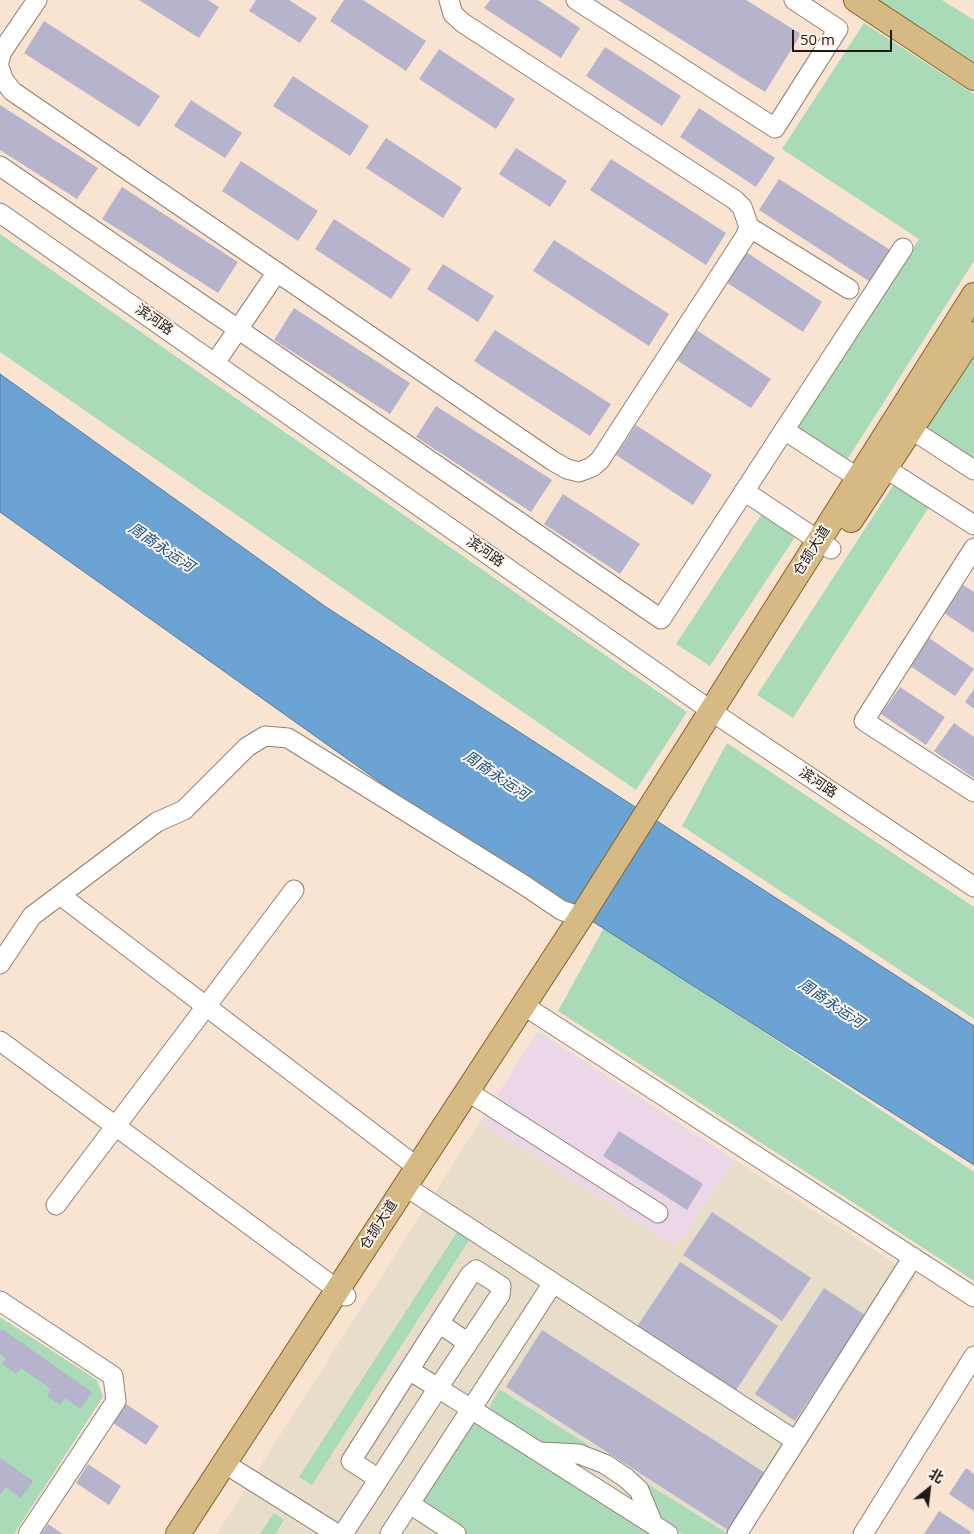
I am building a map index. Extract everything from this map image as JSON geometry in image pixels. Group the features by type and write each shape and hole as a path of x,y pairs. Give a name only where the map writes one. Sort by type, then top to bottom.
{"main road":[{"path":"856,0 974,78"},
{"name":"仓颉大道","path":"178,1534 229,1466 872,473 903,424 974,296"},
{"name":"仓颉大道","path":"903,424 974,334"},
{"name":"仓颉大道","path":"193,1534 229,1466"}],"street":[{"path":"0,59 1,53 37,0"},
{"path":"449,0 453,14 463,23 735,200 742,207 749,227 849,289"},
{"path":"576,0 775,128 838,29 794,0"},
{"path":"0,69 3,79 12,91 567,470 580,472 592,467 600,460 745,238 749,227"},
{"path":"0,166 661,619 903,248"},
{"name":"滨河路","path":"0,213 716,714 974,887"},
{"path":"215,363 277,272"},
{"path":"903,424 974,470"},
{"path":"784,430 974,525"},
{"path":"744,491 825,545"},
{"path":"974,548 864,721 974,792"},
{"path":"0,964 32,916 157,822 184,810 247,747 266,736 288,738 561,910 584,919"},
{"path":"56,1205 294,890"},
{"path":"60,895 206,1006 412,1182 553,1283 796,1441"},
{"path":"527,1007 974,1297"},
{"path":"0,1041 342,1293"},
{"path":"471,1094 658,1213"},
{"path":"737,1534 913,1257"},
{"path":"343,1534 500,1295 501,1286 476,1270 470,1275 351,1461 379,1479"},
{"path":"390,1534 553,1283"},
{"path":"0,1301 113,1376 116,1401 28,1534"},
{"path":"439,1323 468,1343"},
{"path":"863,1534 974,1356"},
{"path":"409,1370 661,1529"},
{"path":"539,1452 579,1454 612,1469 639,1490 661,1529"},
{"path":"229,1466 337,1534"},
{"path":"410,1504 456,1534"}],"shaded area":[{"path":"538,1031 735,1160 676,1247 480,1122"},
{"path":"480,1122 676,1247 735,1160 916,1277 749,1534 217,1534"}],"green space":[{"path":"874,0 942,0 974,20 974,64"},
{"path":"864,23 974,94 974,261 845,463 796,430 919,239 782,149"},
{"path":"0,234 687,712 636,790 0,352"},
{"path":"974,358 974,454 969,461 924,432"},
{"path":"896,481 931,504 793,718 757,695"},
{"path":"761,515 795,537 710,666 676,644"},
{"path":"727,743 974,907 974,1019 682,826"},
{"path":"605,926 974,1172 974,1281 558,1011"},
{"path":"459,1229 471,1237 312,1485 299,1477"},
{"path":"0,1317 97,1380 103,1397 14,1534 0,1534"},
{"path":"499,1389 590,1446 547,1448 488,1410"},
{"path":"473,1418 653,1534 465,1534 418,1504"},
{"path":"638,1478 728,1534 683,1534 655,1517"},
{"path":"274,1513 284,1520 275,1534 260,1534"}],"water":[{"name":"周商永运河","path":"0,374 326,607 974,1026 974,1165 429,817 0,512"}],"building":[{"path":"139,0 208,0 219,7 199,38"},
{"path":"256,0 289,0 317,18 300,43 249,11"},
{"path":"344,0 363,0 426,41 406,71 330,21"},
{"path":"490,0 538,0 580,28 561,58 484,8"},
{"path":"618,0 746,0 801,34 765,92"},
{"path":"44,21 160,96 139,127 24,53"},
{"path":"605,47 681,96 662,126 586,76"},
{"path":"439,49 515,99 496,129 419,79"},
{"path":"293,76 369,126 350,156 273,106"},
{"path":"191,100 242,133 225,158 174,126"},
{"path":"0,105 98,168 77,199 0,150"},
{"path":"699,108 775,158 756,187 680,137"},
{"path":"386,138 462,188 443,218 366,168"},
{"path":"516,148 567,181 550,207 499,174"},
{"path":"611,159 726,233 706,265 590,190"},
{"path":"241,161 318,211 298,241 222,191"},
{"path":"779,179 895,253 875,285 759,210"},
{"path":"122,187 238,262 218,293 102,219"},
{"path":"334,219 411,269 391,299 315,249"},
{"path":"554,240 669,314 649,346 533,271"},
{"path":"746,252 822,302 803,332 726,282"},
{"path":"443,264 494,296 478,322 427,289"},
{"path":"294,308 410,383 390,414 274,340"},
{"path":"695,329 771,379 751,408 675,359"},
{"path":"495,330 611,404 590,436 474,361"},
{"path":"436,406 552,480 531,512 416,437"},
{"path":"636,425 712,475 693,505 616,455"},
{"path":"563,494 640,544 620,574 544,524"},
{"path":"960,583 974,592 974,633 941,611"},
{"path":"929,638 974,669 955,696 910,666"},
{"path":"900,687 945,717 926,745 881,714"},
{"path":"974,689 974,709 965,702"},
{"path":"954,723 974,737 974,778 934,751"},
{"path":"619,1131 703,1184 687,1210 603,1156"},
{"path":"712,1212 811,1278 782,1321 683,1255"},
{"path":"680,1262 778,1326 733,1395 634,1331"},
{"path":"824,1288 865,1315 795,1421 755,1394"},
{"path":"2,1329 92,1392 80,1409 65,1398 60,1405 47,1396 51,1389 21,1368 16,1374 2,1364 6,1358 0,1354 0,1332"},
{"path":"542,1330 770,1476 733,1533 506,1387"},
{"path":"126,1404 159,1426 146,1445 113,1423"},
{"path":"0,1458 33,1481 21,1498 6,1487 0,1495"},
{"path":"88,1464 121,1486 109,1505 76,1483"},
{"path":"966,1468 974,1474 974,1511 949,1494"},
{"path":"939,1511 971,1532 970,1534 924,1534"},
{"path":"48,1524 63,1534 41,1534"}]}
